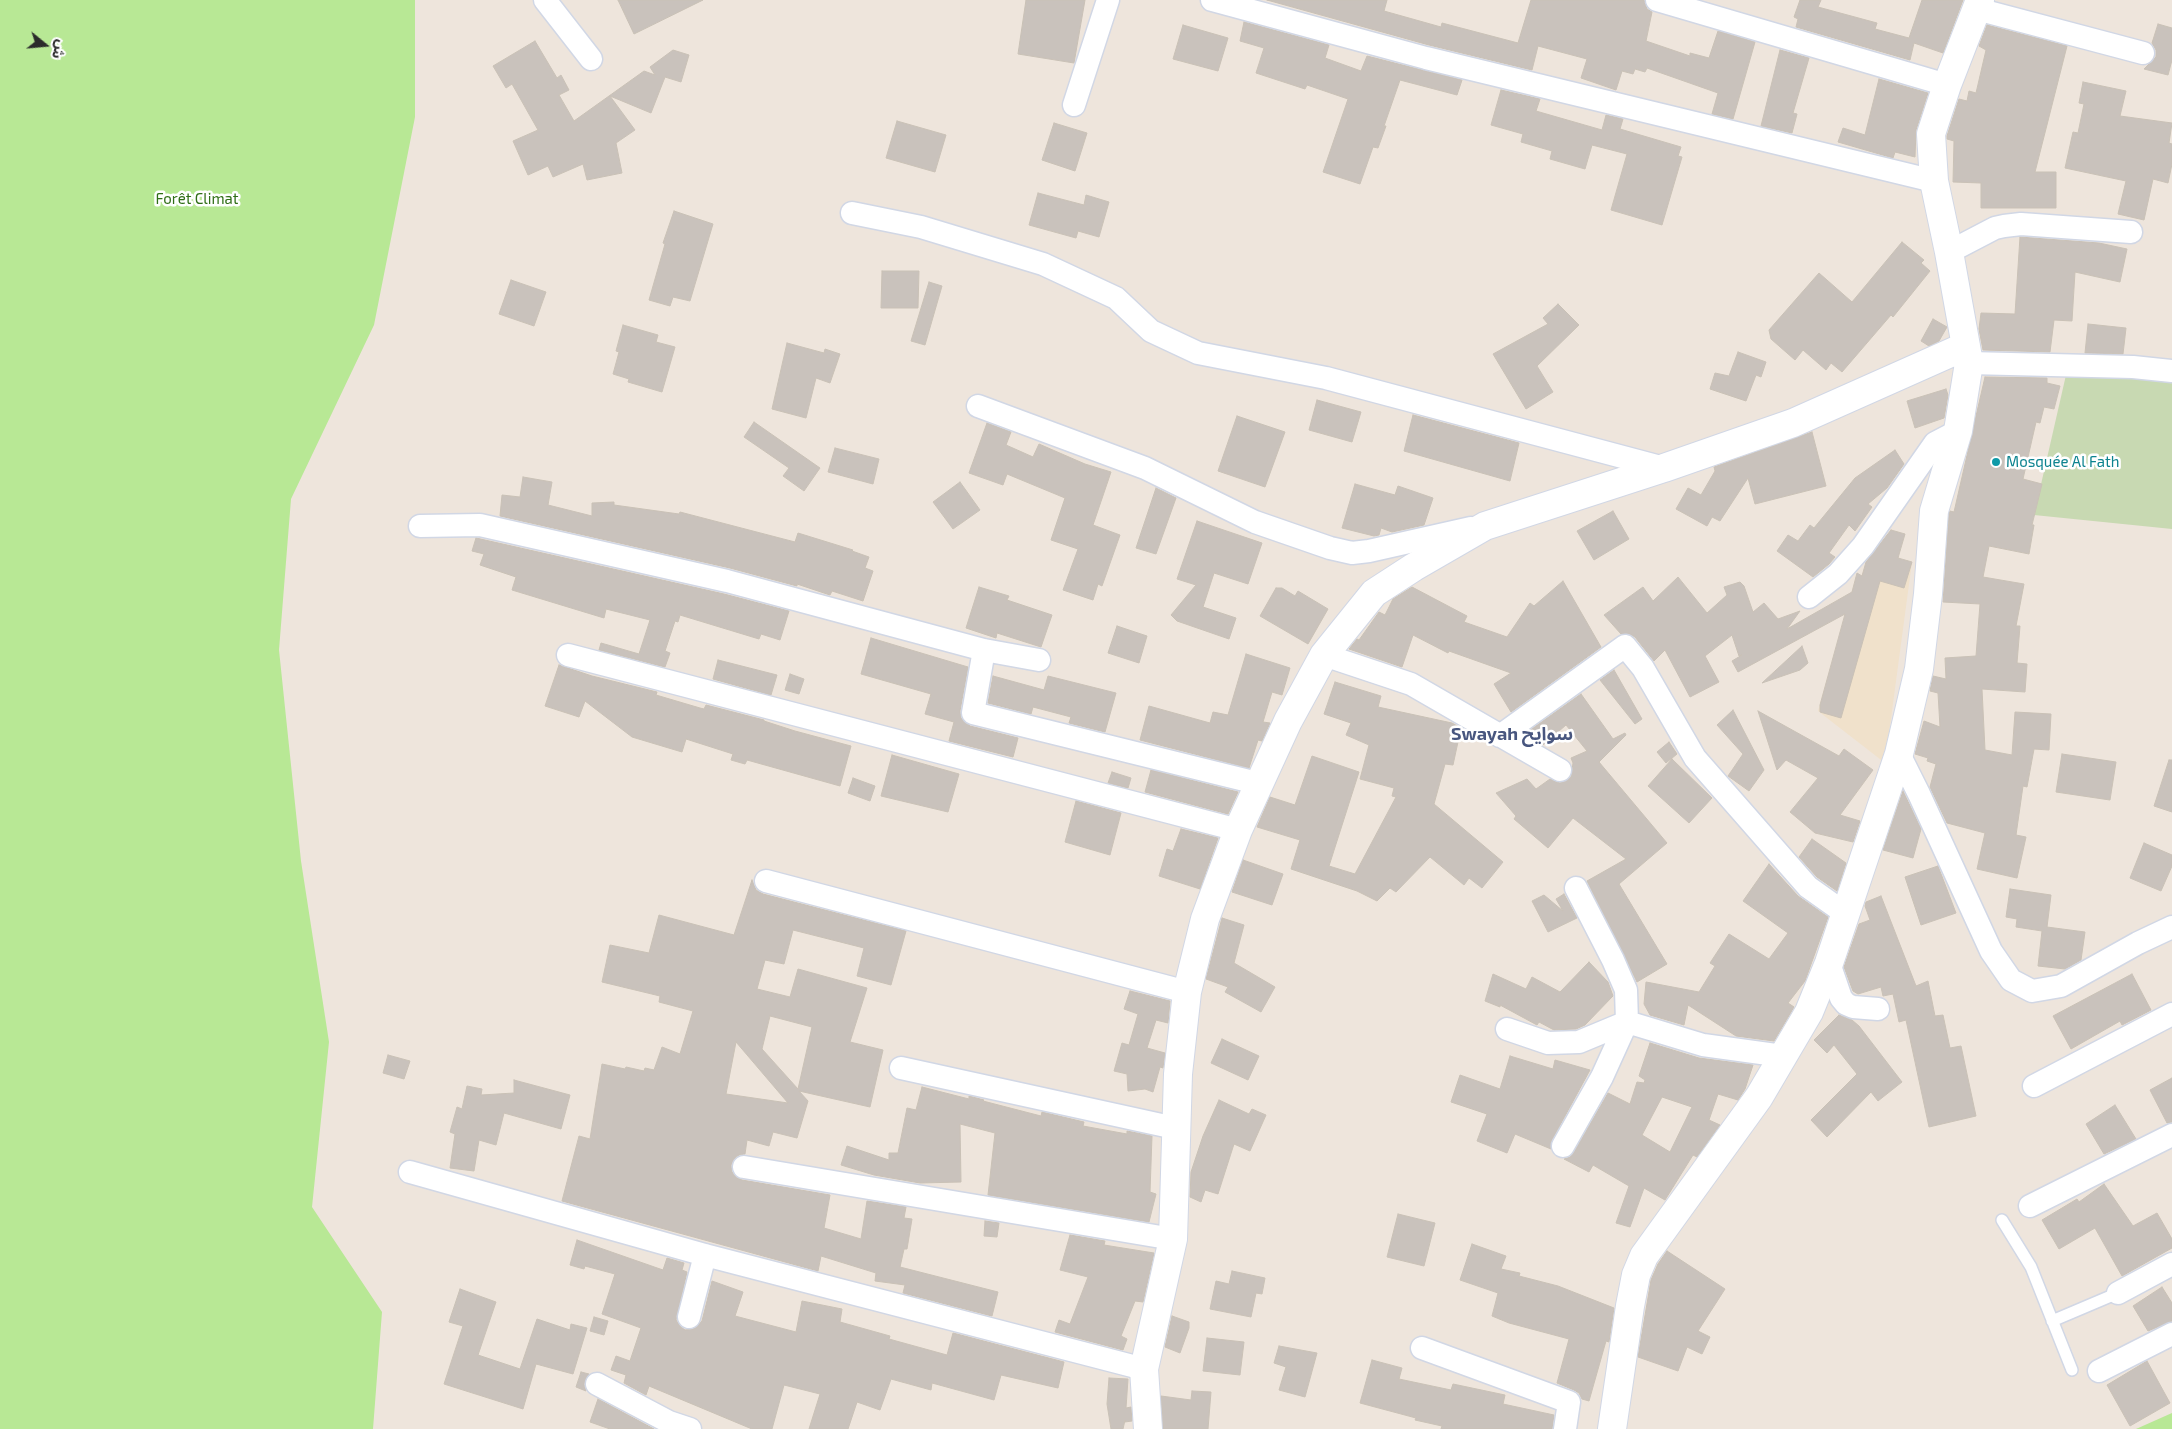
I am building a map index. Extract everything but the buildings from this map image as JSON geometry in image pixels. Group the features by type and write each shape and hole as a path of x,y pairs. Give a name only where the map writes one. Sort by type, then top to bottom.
{"street":[{"path":"545,0 591,59"},
{"path":"1074,105 1108,0"},
{"path":"1212,0 1426,58 1934,181"},
{"path":"1657,0 1947,85"},
{"path":"1612,1429 1630,1306 1636,1275 1644,1256 1759,1097 1809,1012 1846,914 1899,754 1919,669 1928,594 1934,511 1958,431 1967,355 1949,252 1934,181 1932,134 1947,85 1979,4 2144,53"},
{"path":"852,213 921,227 1043,264 1116,298 1151,332 1198,353 1326,378 1664,468"},
{"path":"1949,252 2004,226 2021,224 2131,232"},
{"path":"978,406 1145,468 1255,522 1330,548 1352,553 1485,526 1664,468 1793,423 1967,355 2172,370"},
{"path":"1809,597 1838,574 1863,546 1936,443 1958,431"},
{"path":"420,526 480,525 727,581 984,650 1039,660"},
{"path":"1148,1429 1144,1369 1173,1239 1178,1074 1187,992 1205,919 1238,830 1288,721 1324,655 1374,594 1414,567 1485,526"},
{"path":"1500,736 1625,646 1643,668 1695,758 1808,887 1846,914"},
{"path":"984,650 973,713 1260,784"},
{"path":"1324,655 1411,684 1560,770"},
{"path":"568,656 1238,830"},
{"path":"1899,754 1991,951 2010,980 2032,991 2061,986 2138,943 2172,927"},
{"path":"766,881 1187,992"},
{"path":"1563,1146 1602,1077 1627,1022 1626,990 1614,960 1576,888"},
{"path":"1829,962 1841,998 1846,1004 1852,1007 1878,1009"},
{"path":"2034,1086 2172,1014"},
{"path":"1507,1029 1548,1043 1580,1042 1627,1022 1703,1045 1783,1056"},
{"path":"901,1068 1175,1128"},
{"path":"2030,1206 2172,1134"},
{"path":"744,1167 1173,1239"},
{"path":"410,1172 706,1256 1144,1369"},
{"path":"688,1318 706,1256"},
{"path":"2118,1293 2172,1264"},
{"path":"2099,1371 2172,1334"},
{"path":"1422,1348 1570,1402 1565,1429"},
{"path":"597,1384 669,1422 690,1429"}],"lane":[{"path":"2002,1220 2031,1267 2072,1370"},
{"path":"2052,1321 2118,1293"}],"shaded area":[{"path":"1870,550 1912,562 1885,763 1818,711 1856,577 1861,578"}],"green space":[{"name":"Forêt Climat","path":"0,0 415,0 415,117 374,325 291,499 279,650 301,861 329,1042 312,1207 382,1312 373,1429 0,1429"},
{"path":"2066,375 2172,380 2172,529 2034,515"},
{"path":"2172,1413 2172,1429 2136,1429"}],"place":[{"name":"Mosquée Al Fath","path":"1996,462"}],"district":[{"name":"Swayah سوايح","path":"1512,734"}]}
